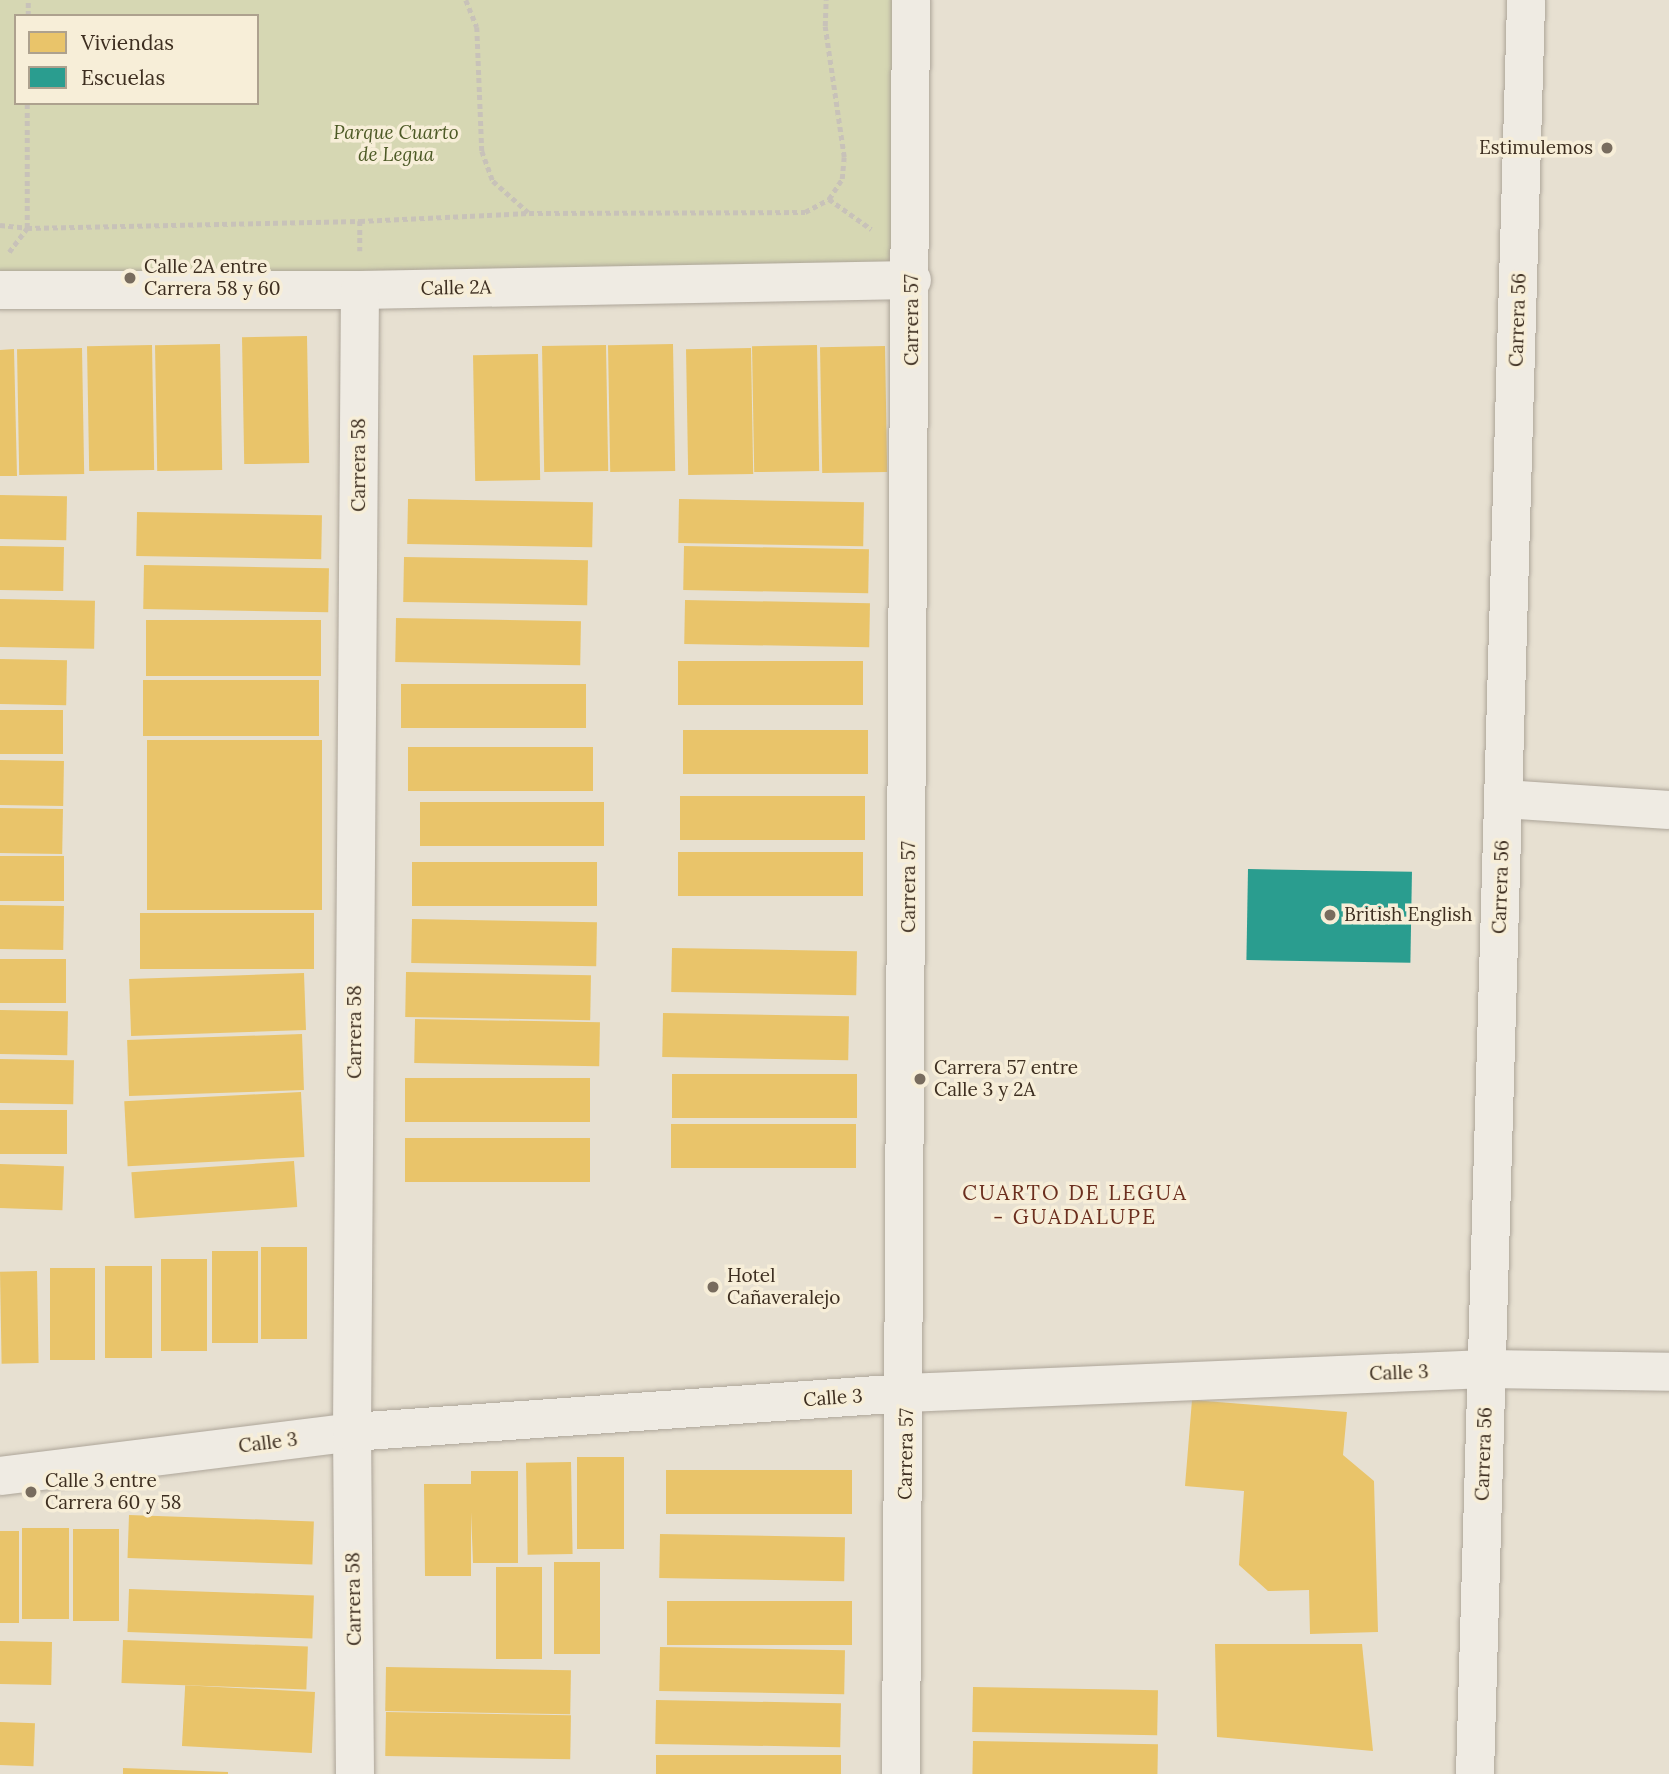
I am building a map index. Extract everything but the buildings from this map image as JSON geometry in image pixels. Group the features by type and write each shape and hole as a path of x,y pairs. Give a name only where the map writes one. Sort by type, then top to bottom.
{"street":[{"name":"Carrera 57","path":"901,1774 906,1393 911,0"},
{"name":"Carrera 56","path":"1475,1774 1526,0"},
{"name":"Calle 2A","path":"3,273 360,290 912,280"},
{"name":"Carrera 58","path":"355,1774 352,1432 360,290"},
{"path":"1504,799 1669,810"},
{"name":"Calle 3","path":"0,1476 352,1432 906,1393 1487,1369 1669,1372"}],"path":[{"path":"466,0 477,27 482,151 493,181 505,197 529,212"},
{"path":"0,225 27,228 529,212 805,212 829,199 842,179 844,158 825,26 826,0"},
{"path":"3,273 27,228 27,105"}],"green space":[{"name":"Parque Cuarto de Legua","path":"0,0 911,0 912,280 0,290"}],"place":[{"name":"Estimulemos","path":"1607,148"},
{"name":"Calle 2A entre Carrera 58 y 60","path":"130,278"},
{"name":"British English","path":"1330,915"},
{"name":"Carrera 57 entre Calle 3 y 2A","path":"920,1079"},
{"name":"Hotel Cañaveralejo","path":"713,1287"},
{"name":"Calle 3 entre Carrera 60 y 58","path":"31,1492"}],"district":[{"name":"CUARTO DE LEGUA - GUADALUPE","path":"1075,1205"}]}
